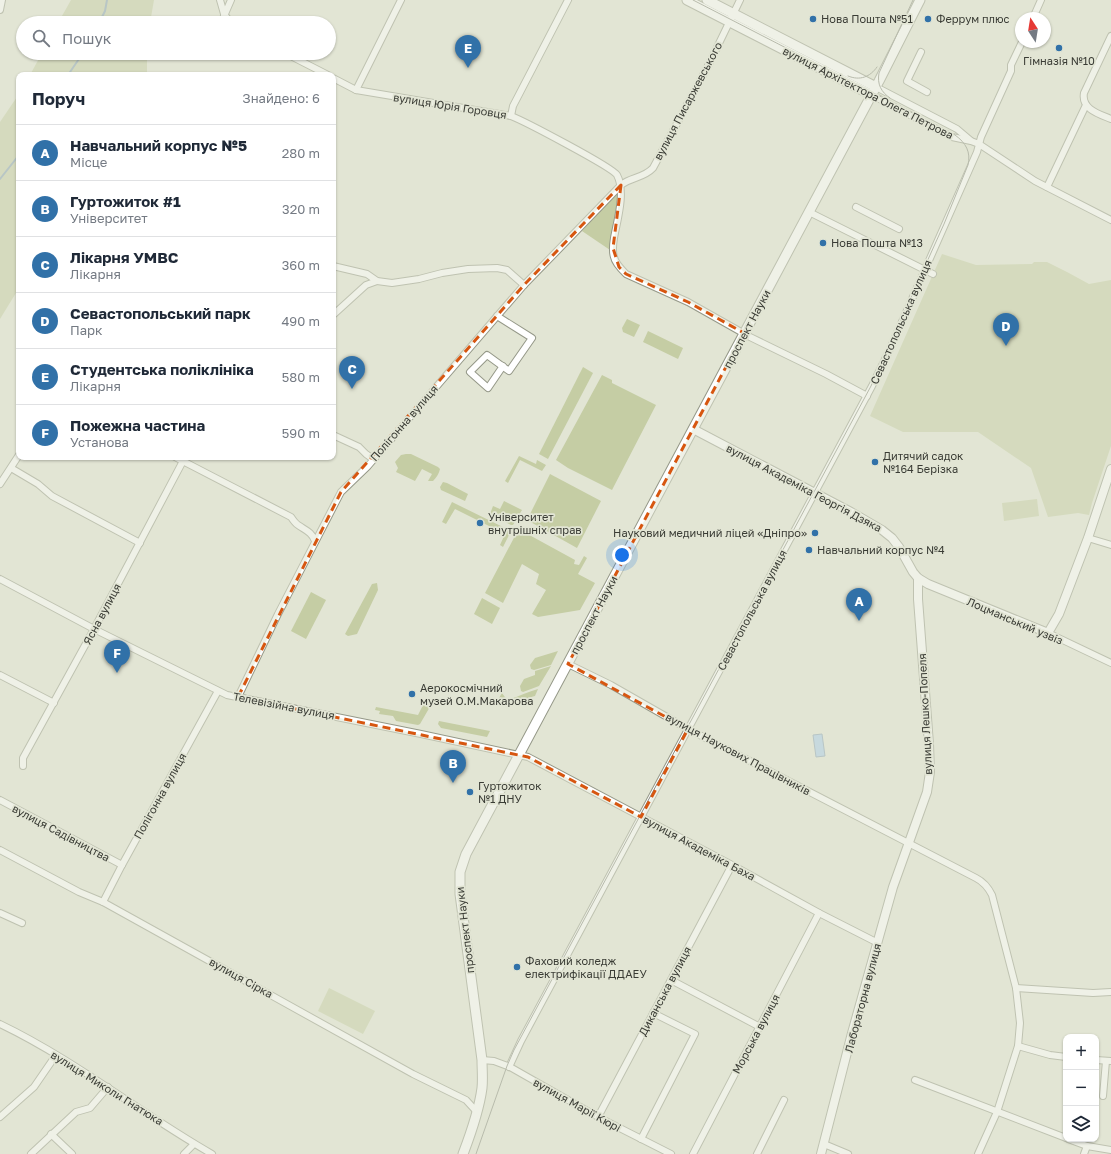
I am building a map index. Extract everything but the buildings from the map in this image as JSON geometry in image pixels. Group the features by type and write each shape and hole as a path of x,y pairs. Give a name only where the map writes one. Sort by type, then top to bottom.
{"main road":[{"name":"вулиця Архітектора Олега Петрова","path":"687,0 731,18 874,91"},
{"name":"вулиця Архітектора Олега Петрова","path":"707,0 731,18"},
{"name":"проспект Науки","path":"463,1154 477,1112 482,1089 482,1060 460,894 460,877 466,854 874,91 920,0"},
{"name":"вулиця Академіка Георгія Дзяка","path":"693,429 851,512 882,530 892,538 918,578"},
{"path":"1048,633 1059,614 1088,538 1111,469"},
{"name":"Лоцманський узвіз","path":"918,578 928,584 1048,633"},
{"name":"вулиця Лешко-Попеля","path":"909,843 927,792 930,772 918,599 918,578"},
{"name":"Лабораторна вулиця","path":"821,1154 852,1033 893,887 909,843"}],"street":[{"path":"0,10 2,0"},
{"path":"220,0 224,14"},
{"path":"224,14 231,0"},
{"path":"356,90 401,0"},
{"path":"511,116 513,106 568,0"},
{"name":"вулиця Писаржевського","path":"621,185 626,180 648,173 653,168 740,0"},
{"path":"1036,12 1041,0"},
{"path":"1111,36 1083,97 1086,105 1090,109 1111,120"},
{"name":"Севастопольська вулиця","path":"509,1067 521,1041 883,366 975,156 1019,48"},
{"path":"922,52 907,81 927,92"},
{"path":"299,60 322,72"},
{"name":"вулиця Юрія Горовця","path":"336,80 356,90 511,116 524,121 616,174 621,185"},
{"name":"вулиця Архітектора Олега Петрова","path":"874,91 952,137 979,144 1047,187 1111,220"},
{"path":"1047,187 1086,105"},
{"path":"621,185 621,197 613,248 614,257 626,274 688,302 744,333 867,396"},
{"name":"Полігонна вулиця","path":"238,697 278,614 341,492 373,459 524,285 621,185"},
{"path":"856,207 899,229"},
{"path":"809,212 933,274"},
{"path":"336,267 367,274 377,281 392,283 468,269 497,268 507,270 524,285"},
{"path":"336,312 366,285 377,281"},
{"path":"497,316 532,338 509,371 503,366 487,355 470,372 488,388 503,366"},
{"path":"336,436 359,447 373,459"},
{"path":"0,484 16,460"},
{"path":"183,461 291,517 298,525 306,529 313,536 315,541"},
{"name":"Ясна вулиця","path":"23,766 23,758 94,629 183,461"},
{"path":"11,468 38,484 52,496 140,543"},
{"path":"1088,538 1111,545"},
{"name":"Телевізійна вулиця","path":"0,579 94,629 228,695 519,755"},
{"name":"Лоцманський узвіз","path":"1048,633 1111,663"},
{"name":"вулиця Наукових Працівників","path":"568,664 611,685 688,729 909,843"},
{"path":"0,675 54,703"},
{"name":"Полігонна вулиця","path":"103,902 218,690"},
{"name":"вулиця Академіка Баха","path":"519,755 536,760 819,913 878,943"},
{"name":"вулиця Садівництва","path":"0,802 122,865"},
{"path":"909,843 976,878 989,888 1016,988 1020,1023 1018,1046 997,1112 978,1154"},
{"name":"вулиця Сірка","path":"0,850 79,892 103,902 413,1074 466,1100 477,1112"},
{"name":"Диканська вулиця","path":"598,1117 732,865"},
{"path":"0,913 22,923"},
{"name":"Морська вулиця","path":"692,1154 819,913"},
{"path":"671,980 760,1027"},
{"path":"1016,988 1093,994 1111,992"},
{"path":"641,1139 695,1034 653,1013"},
{"name":"вулиця Миколи Гнатюка","path":"0,1024 20,1034 108,1087 194,1144 212,1154"},
{"path":"1018,1046 1050,1055 1063,1057"},
{"path":"0,1117 34,1087 56,1056"},
{"name":"вулиця Марії Кюрі","path":"482,1060 494,1061 509,1067 598,1117 671,1154"},
{"path":"1099,1060 1109,1061 1103,1096"},
{"path":"915,1080 1063,1137"},
{"path":"31,1154 76,1112 90,1108 108,1087"},
{"path":"757,1154 784,1100"},
{"path":"52,1134 72,1154"},
{"path":"1076,1142 1087,1146 1111,1150"},
{"path":"184,1154 194,1144"},
{"path":"824,1144 848,1154"},
{"path":"1084,1154 1087,1146"}],"highlighted area":[{"path":"621,185 613,248 619,267 626,274 688,302 744,333 568,664 688,729 641,817 528,757 238,697 341,492 524,285"}],"green space":[{"path":"71,0 154,0 151,16 62,16"},
{"path":"38,60 147,60 147,72 32,72"},
{"path":"16,98 16,293 0,319 0,122"},
{"path":"617,192 618,195 610,250 582,231"},
{"path":"942,254 976,265 1032,264 1034,262 1047,262 1089,284 1111,280 1111,446 1089,515 1078,513 1048,517 1031,468 978,432 903,432 870,416"},
{"path":"627,319 640,325 634,337 623,332 622,328"},
{"path":"648,331 683,348 678,359 643,342"},
{"path":"583,367 593,373 548,459 539,454"},
{"path":"602,375 612,380 612,383 656,405 612,490 568,468 556,460"},
{"path":"411,454 440,469 433,481 428,481 432,474 422,469 415,481 396,472 398,468 395,462 401,455"},
{"path":"519,456 536,464 537,460 546,465 542,471 520,460 508,483 505,481"},
{"path":"550,474 601,501 577,548 527,520"},
{"path":"443,482 468,494 465,501 441,490 440,487"},
{"path":"1037,499 1039,516 1004,521 1002,503"},
{"path":"504,501 522,510 513,525 490,514 493,506 500,509"},
{"path":"452,502 511,531 503,547 500,545 505,534 455,509 446,524 442,522"},
{"path":"522,531 575,560 574,564 579,565 584,556 587,558 578,574 595,583 580,610 538,617 532,614 546,590 536,584 539,574 522,564 503,603 485,593 517,532"},
{"path":"377,583 378,590 357,634 348,636 345,634 372,584"},
{"path":"311,592 326,600 306,639 291,631"},
{"path":"482,598 500,608 492,624 474,614"},
{"path":"558,651 551,665 534,670 531,669 530,665 535,658"},
{"path":"551,666 539,686 523,692 521,691 520,686 524,679 535,675 535,671"},
{"path":"538,689 535,696 505,704 499,698 502,693 507,700"},
{"path":"425,701 431,705 418,725 396,721 393,716 379,714 380,711 375,710 376,707 418,715"},
{"path":"439,721 490,731 487,737 441,728 438,724"},
{"path":"329,988 375,1011 363,1034 318,1011"}],"water":[{"path":"822,734 825,756 816,757 813,735"}],"waterway":[{"path":"102,16 107,0"},
{"path":"70,72 78,60"},
{"path":"0,179 16,159"}],"tram line":[{"path":"476,1154 514,1050 871,386 944,224 969,160 967,148 955,135 693,0"},
{"path":"890,98 880,87 879,73 913,0"},
{"path":"848,76 857,78 868,76 877,67"}],"place":[{"name":"Нова Пошта №51","path":"813,19"},
{"name":"Феррум плюс","path":"928,19"},
{"name":"Гімназія №10","path":"1059,48"},
{"name":"Студентська поліклініка","path":"468,68"},
{"name":"Нова Пошта №13","path":"823,243"},
{"name":"Севастопольський парк","path":"1006,346"},
{"name":"Лікарня УМВС","path":"352,389"},
{"name":"Дитячий садок №164 Берізка","path":"875,462"},
{"name":"Університет внутрішніх справ","path":"480,523"},
{"name":"Науковий медичний ліцей «Дніпро»","path":"815,533"},
{"name":"Навчальний корпус №4","path":"809,550"},
{"name":"Навчальний корпус №5","path":"859,621"},
{"name":"Пожежна частина","path":"117,673"},
{"name":"Аерокосмічний музей О.М.Макарова","path":"412,694"},
{"name":"Гуртожиток #1","path":"453,783"},
{"name":"Гуртожиток №1 ДНУ","path":"470,792"},
{"name":"Фаховий коледж електрифікації ДДАЕУ","path":"517,967"}]}
